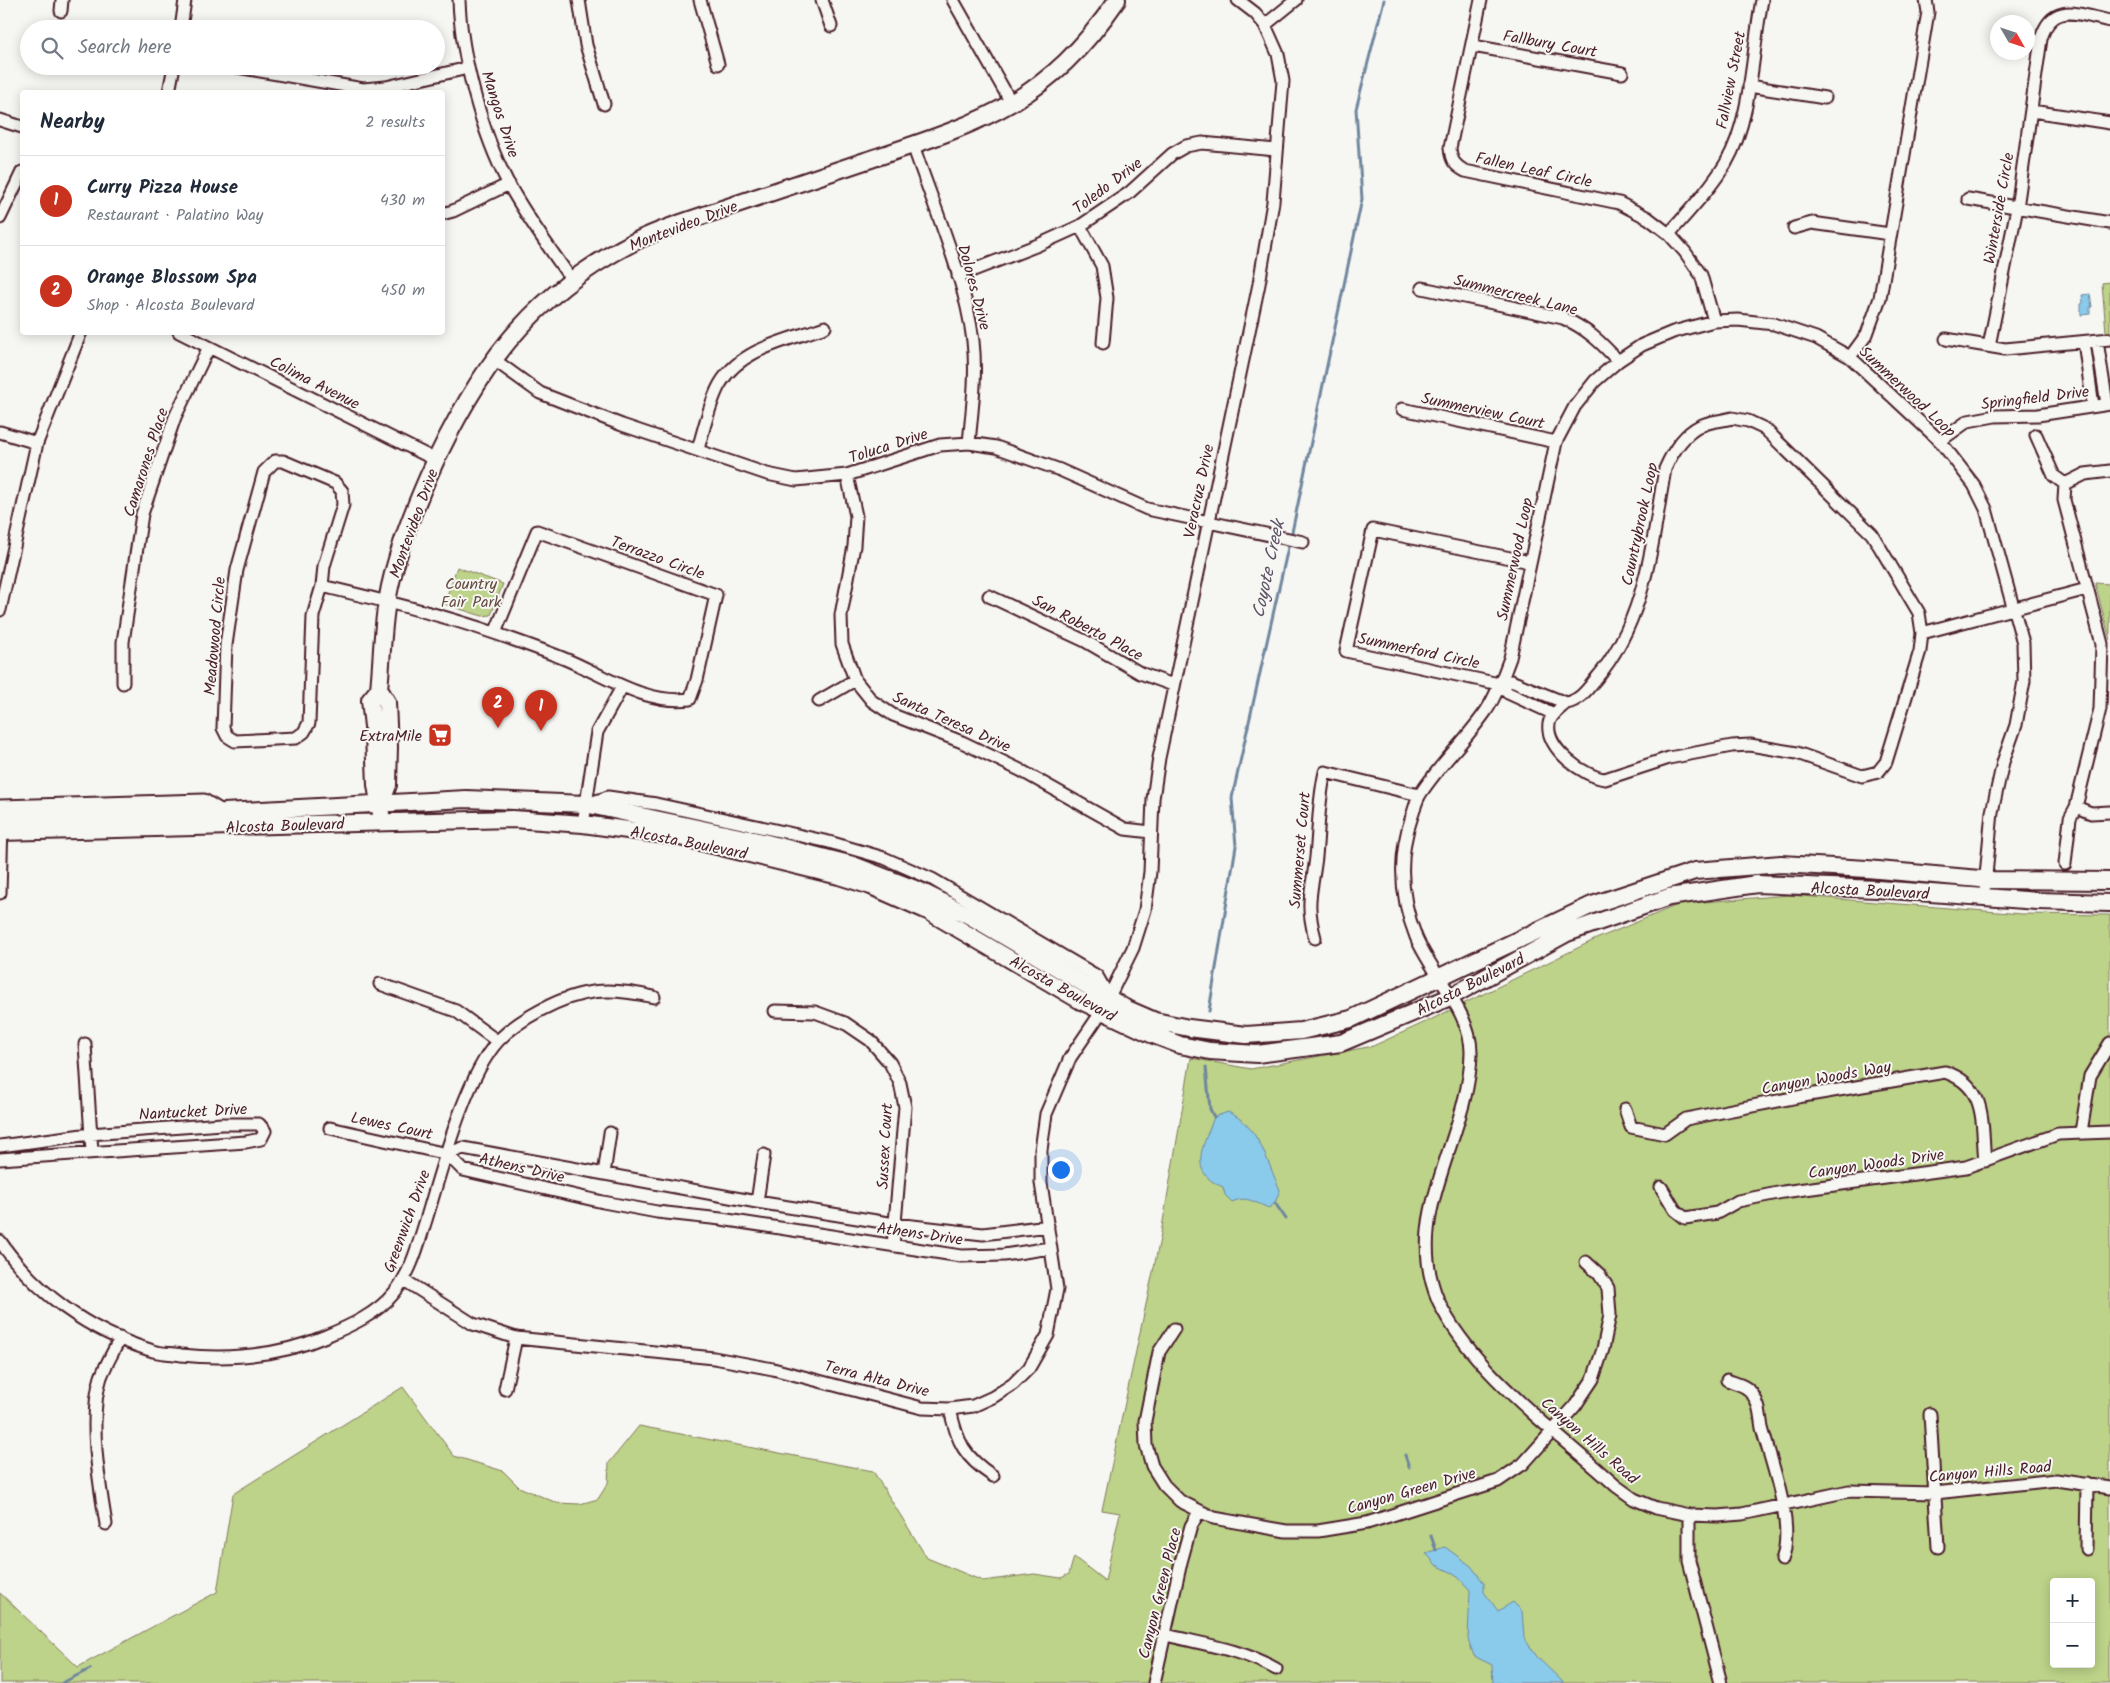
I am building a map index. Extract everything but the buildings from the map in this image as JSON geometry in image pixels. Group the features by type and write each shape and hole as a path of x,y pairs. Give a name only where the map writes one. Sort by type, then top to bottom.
{"main road":[{"name":"Montevideo Drive","path":"382,822 381,803 388,785 389,747 387,702 379,689 387,601 398,556 419,498 471,392 493,359 515,333 571,279 634,242 677,224 913,145 981,120 1012,104 1039,86 1067,63 1094,34 1117,0"},
{"name":"Alcosta Boulevard","path":"0,818 224,812 466,799 585,804 763,842 853,865 920,891 972,917 1151,1034 1180,1045 1210,1051 1257,1054 1341,1043 1450,997 1567,933 1669,897 1757,884 1877,889 1985,898 2110,903"},
{"name":"Alcosta Boulevard","path":"0,818 382,822 513,819 583,824 680,837 839,876 871,886 928,911 1106,1004 1125,1008 1155,1021 1246,1035 1301,1031 1351,1019 1592,905 1695,871 1781,864 1867,869 1986,880 2110,881"}],"street":[{"path":"182,20 185,0"},
{"name":"Mangos Drive","path":"459,0 460,24 468,68 490,142 508,184 571,279"},
{"path":"579,0 586,45 604,104"},
{"path":"700,0 718,64"},
{"path":"822,0 831,26"},
{"path":"953,0 1012,104"},
{"name":"Veracruz Drive","path":"1106,1004 1133,948 1145,910 1159,758 1259,284 1273,202 1283,81 1278,54 1265,25 1255,13 1238,0"},
{"path":"1265,25 1296,0"},
{"name":"Fallen Leaf Circle","path":"1482,0 1450,148 1451,159 1465,171 1619,203 1648,218 1669,234 1685,252 1701,275 1714,321"},
{"name":"Fallview Street","path":"1669,234 1707,190 1726,161 1739,130 1749,86 1762,0"},
{"path":"1850,357 1867,334 1880,298 1928,12 1926,0"},
{"name":"Winterside Circle","path":"1989,346 2017,208 2032,111 2040,39 2045,24 2056,14 2067,12 2110,21"},
{"name":"Fallbury Court","path":"1473,46 1622,72"},
{"path":"445,73 468,68"},
{"path":"169,90 172,75"},
{"path":"283,75 363,89 386,87 438,75"},
{"path":"1749,86 1825,98"},
{"path":"2032,111 2110,123"},
{"path":"0,120 20,126"},
{"name":"Toledo Drive","path":"958,276 1038,245 1080,226 1129,193 1172,154 1186,146 1202,143 1276,150"},
{"name":"Dolores Drive","path":"913,145 958,276 973,341 974,394 970,444"},
{"path":"0,218 20,176"},
{"path":"445,213 508,184"},
{"path":"1968,199 2110,223"},
{"path":"1794,228 1812,223 1890,234"},
{"path":"1080,226 1102,266 1107,298 1104,343"},
{"name":"Summercreek Lane","path":"1422,288 1563,318 1580,326 1598,339 1618,361"},
{"name":"Summerwood Loop","path":"1450,997 1416,938 1405,902 1401,861 1406,833 1419,795 1487,710 1510,658 1556,442 1575,406 1595,381 1618,361 1642,345 1672,332 1714,321 1738,320 1774,324 1816,338 1850,357 1940,441 1974,485 1986,509 2023,643 2024,681 2016,725 2003,762 1992,812 1985,898"},
{"path":"698,449 720,384 734,365 755,352 825,327"},
{"path":"0,610 37,443 80,335"},
{"name":"Colima Avenue","path":"185,335 436,460"},
{"path":"1946,339 2005,348 2028,348 2110,339"},
{"path":"2097,341 2109,404"},
{"path":"2084,342 2093,406"},
{"name":"Camarones Place","path":"123,683 123,642 142,514 175,417 209,347"},
{"name":"Toluca Drive","path":"493,359 540,393 622,425 698,449 767,474 796,480 847,475 940,445 970,444 996,447 1060,470 1147,509 1303,542"},
{"name":"Springfield Drive","path":"1940,441 1968,421 1995,416 2038,415 2109,404"},
{"name":"Summerview Court","path":"1402,409 1556,442"},
{"name":"Countrybrook Loop","path":"1732,418 1748,421 1765,429 1872,534 1919,613 1922,633 1920,650 1890,751 1883,768 1869,776 1855,774 1797,753 1750,745 1698,750 1605,779 1596,778 1588,775 1562,754 1554,743 1548,725 1554,714 1566,703 1573,702 1582,695 1618,649 1640,599 1650,558 1665,469 1672,454 1684,439 1700,426 1732,418"},
{"path":"0,432 37,443"},
{"path":"2036,436 2054,476 2064,484"},
{"name":"Meadowood Circle","path":"275,461 283,461 335,483 342,491 344,505 324,566 322,586 313,616 309,723 304,732 296,738 235,741 227,736 223,728 226,645 236,570 264,472 275,461"},
{"path":"2064,484 2084,474 2110,471"},
{"name":"Santa Teresa Drive","path":"847,475 856,516 854,546 841,615 842,644 855,680 872,701 893,715 962,742 1020,770 1125,829 1151,832"},
{"path":"2064,484 2064,500 2102,644 2105,709 2076,807 2070,818 2065,864"},
{"name":"Summerford Circle","path":"1499,684 1346,651 1373,530 1530,562"},
{"name":"Terrazzo Circle","path":"387,601 495,633 566,659 622,686 673,702 690,699 697,680 716,595 537,532 495,633"},
{"path":"322,586 387,601"},
{"path":"1922,633 2015,610 2087,589"},
{"name":"San Roberto Place","path":"989,596 1084,641 1140,673 1173,685"},
{"path":"819,701 855,680"},
{"path":"1499,684 1511,681 1566,703"},
{"path":"1499,684 1508,693 1554,714"},
{"path":"583,824 597,732 622,686"},
{"name":"Summerset Court","path":"1315,938 1309,915 1309,895 1316,857 1318,801 1325,772 1419,795"},
{"path":"2076,807 2091,813 2110,812"},
{"path":"0,818 0,892"},
{"path":"380,984 456,1011 497,1041"},
{"name":"Greenwich Drive","path":"0,1241 11,1257 43,1290 82,1320 152,1351 202,1357 243,1357 275,1353 312,1342 348,1327 380,1307 404,1280 418,1246 447,1154 476,1072 497,1041 524,1020 551,1004 596,990 628,991 654,997"},
{"name":"Canyon Hills Road","path":"1450,997 1466,1026 1471,1050 1464,1096 1432,1208 1427,1236 1428,1266 1438,1299 1451,1323 1478,1359 1508,1390 1634,1499 1656,1508 1690,1515 1742,1514 1849,1491 1935,1493 2056,1480 2110,1488"},
{"name":"Terra Alta Drive","path":"404,1280 473,1324 516,1338 714,1358 773,1369 906,1405 950,1409 973,1406 993,1397 1013,1384 1030,1368 1048,1335 1057,1289 1050,1248 1041,1166 1041,1150 1046,1114 1070,1058 1106,1004"},
{"name":"Sussex Court","path":"774,1011 815,1012 845,1022 870,1040 890,1063 900,1084 905,1107 893,1246"},
{"path":"2081,1132 2090,1076 2110,1042"},
{"path":"85,1044 92,1152"},
{"name":"Canyon Woods Way","path":"1625,1109 1631,1127 1665,1134 1686,1119 1803,1096 1945,1072 1960,1077 1972,1088 1979,1103 1985,1161"},
{"name":"Nantucket Drive","path":"0,1146 90,1134 167,1128 254,1124 263,1127 264,1131 262,1139 254,1141 0,1159"},
{"path":"167,1128 168,1147"},
{"name":"Lewes Court","path":"330,1128 447,1154"},
{"name":"Canyon Woods Drive","path":"1661,1187 1675,1210 1685,1218 1718,1213 1738,1201 1765,1195 1956,1168 1985,1161 2058,1134 2110,1132"},
{"path":"604,1174 610,1133"},
{"name":"Athens Drive","path":"1048,1226 983,1234 895,1224 757,1202 463,1148 447,1154 463,1170 603,1202 960,1256 1004,1254 1050,1248"},
{"path":"757,1202 764,1155"},
{"name":"Canyon Green Drive","path":"1174,1329 1159,1352 1144,1421 1146,1445 1152,1466 1164,1485 1180,1501 1214,1518 1286,1531 1318,1531 1367,1523 1498,1481 1523,1464 1575,1406 1593,1379 1603,1349 1610,1315 1608,1288 1599,1274 1586,1262"},
{"path":"106,1524 97,1470 95,1419 101,1378 120,1338"},
{"path":"505,1389 516,1338"},
{"path":"1727,1380 1746,1387 1753,1394 1759,1406 1762,1426 1782,1506 1786,1548 1782,1560"},
{"path":"950,1409 956,1436 964,1450 979,1467 993,1476"},
{"path":"1930,1414 1938,1547"},
{"path":"2086,1549 2087,1484"},
{"name":"Canyon Green Place","path":"1154,1683 1181,1562 1192,1526 1199,1512"},
{"path":"1690,1515 1688,1561 1721,1683"},
{"path":"1166,1635 1231,1650 1260,1660 1276,1669"}],"green space":[{"path":"2110,282 2110,331 2106,332 2102,283"},
{"name":"Country Fair Park","path":"457,567 503,584 491,615 482,616 444,604"},
{"path":"2095,583 2110,584 2110,640"},
{"path":"1789,895 2022,914 2110,915 2110,1683 0,1683 0,1593 78,1667 217,1592 233,1494 403,1387 454,1456 503,1471 519,1487 557,1503 580,1504 598,1499 608,1483 609,1463 639,1426 873,1471 927,1558 983,1581 1034,1574 1061,1578 1069,1574 1074,1557 1105,1581 1120,1513 1102,1510 1160,1239 1191,1058 1251,1069 1373,1046 1596,939 1680,904"}],"water":[{"path":"2090,294 2092,307 2090,307 2090,314 2081,315 2082,295"},
{"path":"1228,1112 1239,1118 1255,1135 1266,1156 1280,1190 1275,1203 1269,1208 1242,1199 1232,1202 1225,1195 1223,1187 1212,1181 1205,1174 1201,1166 1203,1147 1214,1117"},
{"path":"1445,1547 1471,1566 1484,1583 1484,1592 1498,1611 1513,1602 1522,1611 1524,1638 1538,1658 1564,1683 1493,1683 1492,1665 1474,1656 1468,1639 1470,1590 1455,1574 1436,1565 1426,1553"}],"waterway":[{"name":"Coyote Creek","path":"1291,537 1362,199 1356,109 1384,0"},
{"name":"Coyote Creek","path":"1209,1011 1236,846 1232,798 1289,543"},
{"name":"Coyote Creek","path":"1206,1067 1210,1109 1214,1117"},
{"name":"Coyote Creek","path":"1275,1203 1286,1219"},
{"name":"Coyote Creek","path":"1405,1455 1409,1467"},
{"name":"Coyote Creek","path":"1431,1536 1436,1550"},
{"path":"62,1683 90,1669"}],"place":[{"name":"Orange Blossom Spa","path":"498,728"},
{"name":"Curry Pizza House","path":"541,731"},
{"name":"ExtraMile","path":"440,735"}]}
